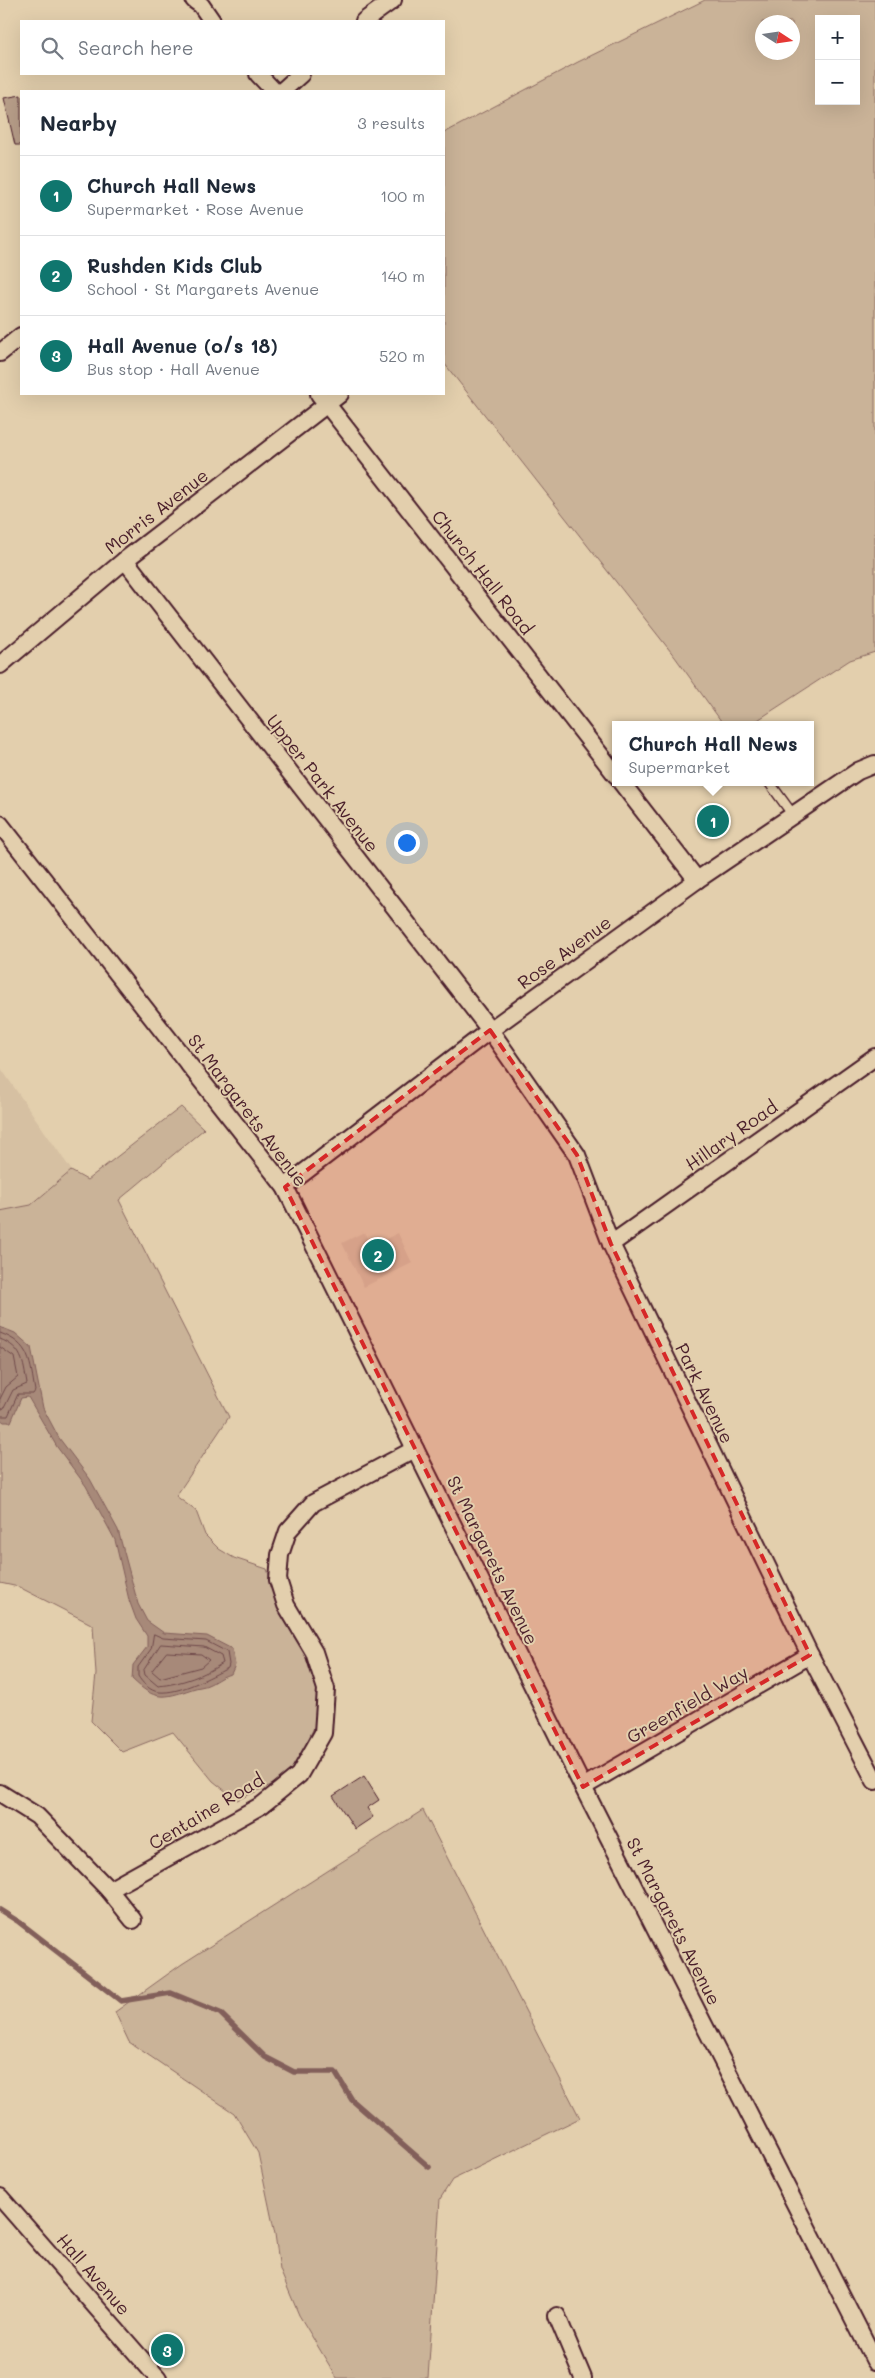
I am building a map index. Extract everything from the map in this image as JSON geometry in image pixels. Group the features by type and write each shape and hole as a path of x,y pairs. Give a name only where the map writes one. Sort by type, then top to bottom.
{"street":[{"path":"194,0 201,5 211,20"},
{"path":"365,20 393,0"},
{"path":"259,75 273,90"},
{"path":"283,90 300,75"},
{"path":"0,353 20,337"},
{"name":"Morris Avenue","path":"0,665 125,560 329,397"},
{"name":"Church Hall Road","path":"329,397 612,770"},
{"name":"Upper Park Avenue","path":"125,560 490,1030"},
{"name":"Rose Avenue","path":"285,1187 490,1030 697,880 858,771 875,764"},
{"path":"624,786 697,880"},
{"name":"St Margarets Avenue","path":"0,824 285,1187 583,1788 875,2361"},
{"name":"Park Avenue","path":"490,1030 577,1154 610,1244 810,1655 875,1781"},
{"name":"Hillary Road","path":"610,1244 875,1058"},
{"name":"Centaine Road","path":"109,1890 262,1805 299,1776 323,1733 326,1690 314,1652 286,1605 278,1580 280,1555 288,1531 313,1503 416,1449"},
{"name":"Greenfield Way","path":"583,1788 810,1655"},
{"path":"0,1793 37,1816 109,1890 133,1920"},
{"name":"Hall Avenue","path":"0,2197 158,2378"},
{"path":"557,2316 583,2378"}],"lane":[{"path":"772,786 793,815"}],"highlighted area":[{"path":"490,1030 577,1155 611,1244 810,1655 583,1787 285,1187"}],"shaded area":[{"path":"705,0 875,0 875,652 850,660 756,721 721,721 675,657 445,364 445,132 578,62"},
{"path":"0,1067 72,1171 31,1205 0,1211"},
{"path":"181,1107 204,1129 119,1200 229,1417 176,1496 196,1511 205,1535 219,1549 234,1558 267,1569 273,1587 315,1664 319,1690 316,1723 297,1764 280,1781 237,1800 213,1781 173,1732 122,1752 91,1721 96,1674 93,1625 19,1587 0,1583 0,1211 31,1205 71,1171 87,1180"},
{"path":"364,1232 371,1246 398,1233 412,1263 364,1287 342,1243"},
{"path":"423,1810 580,2118 452,2180 440,2199 428,2378 337,2378 299,2315 280,2270 275,2234 258,2153 234,2113 129,2042 115,2012 182,1964"}],"water":[{"path":"0,1327 15,1333 31,1347 43,1408 59,1438 90,1479 118,1530 138,1604 147,1621 164,1633 207,1636 232,1649 235,1665 231,1674 206,1686 166,1696 160,1696 147,1691 132,1679 133,1665 147,1647 147,1636 136,1619 129,1600 115,1540 86,1486 57,1447 28,1397 21,1398 11,1422 4,1422 0,1419"}],"building":[{"path":"20,95 20,145 15,145 4,98"},
{"path":"364,1776 379,1800 367,1808 373,1817 355,1829 333,1796"}],"waterway":[{"path":"0,1910 19,1922 121,2001 171,1993 220,2013 265,2057 294,2072 335,2072 352,2100 429,2167"}],"place":[{"name":"Church Hall News","path":"713,821"},
{"name":"Rushden Kids Club","path":"378,1255"},
{"name":"Hall Avenue (o/s 18)","path":"167,2350"}]}
